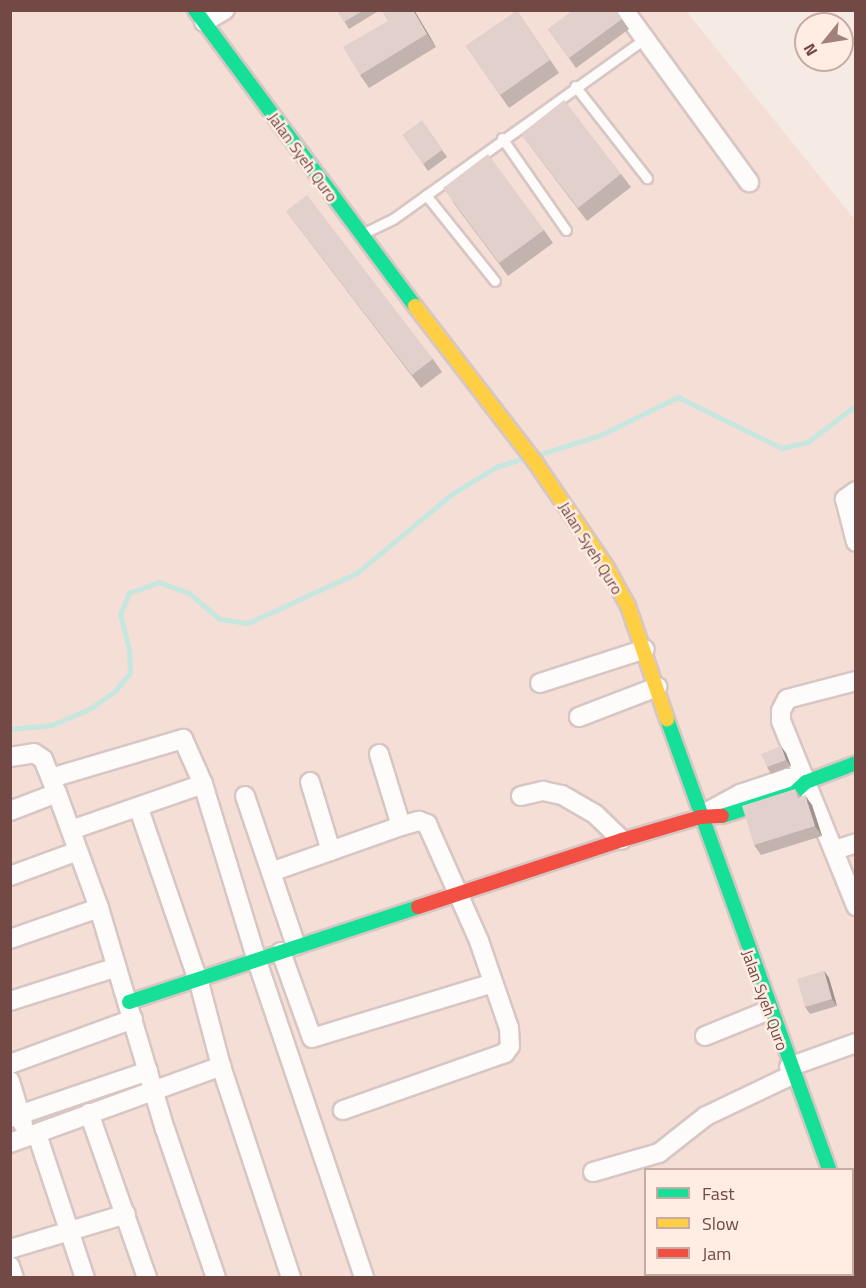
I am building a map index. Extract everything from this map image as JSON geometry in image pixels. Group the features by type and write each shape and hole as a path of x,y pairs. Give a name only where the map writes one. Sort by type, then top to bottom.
{"main road":[{"name":"Jalan Syeh Quro","path":"200,16 360,235 535,462 606,566 645,649 700,817 826,1168"},
{"path":"806,782 855,763"},
{"path":"501,883 622,840 700,817"}],"street":[{"path":"200,16 225,10"},
{"path":"624,10 749,182"},
{"path":"855,491 845,499 855,542"},
{"path":"540,683 645,649"},
{"path":"855,681 787,699 781,711 806,782 835,850 855,906"},
{"path":"579,717 657,687"},
{"path":"10,811 54,786 183,739 203,784 259,963 364,1278"},
{"path":"10,757 34,753 43,759 54,786 99,908 150,1080 216,1278"},
{"path":"379,754 401,826"},
{"path":"700,817 740,794 788,778 806,782"},
{"path":"310,782 331,851"},
{"path":"71,830 139,809 203,784"},
{"path":"521,796 543,791 562,795 601,819 622,840"},
{"path":"245,796 271,872 288,952 312,1038 493,982"},
{"path":"139,809 199,983 221,1066 291,1278"},
{"path":"271,872 401,826 418,821 427,824 510,1028 510,1046 505,1053 343,1110"},
{"path":"835,850 855,843"},
{"path":"10,876 78,851"},
{"path":"10,1064 131,1010 199,983 501,883"},
{"path":"10,939 99,908"},
{"path":"10,1001 117,967"},
{"path":"705,1036 769,1010"},
{"path":"593,1172 659,1153 706,1116 790,1071 855,1043"},
{"path":"16,1116 150,1080 221,1066"},
{"path":"25,1138 89,1113 150,1080"},
{"path":"10,1081 16,1116 69,1230 85,1278"},
{"path":"89,1113 147,1278"},
{"path":"10,1250 126,1214"},
{"path":"10,1266 14,1278"}],"lane":[{"path":"360,235 393,219 502,138 646,38"},
{"path":"575,86 647,178"},
{"path":"502,138 566,230"},
{"path":"426,195 495,281"}],"shaded area":[{"path":"10,11 686,11 855,220 855,1277 11,1277"}],"building":[{"path":"337,10 364,10 344,22"},
{"path":"382,10 413,10 427,34 360,75 343,47 388,21"},
{"path":"573,10 616,10 622,19 569,58 548,29"},
{"path":"517,11 550,60 500,95 466,46"},
{"path":"564,100 621,174 578,208 521,134"},
{"path":"422,121 442,150 423,164 403,135"},
{"path":"488,154 544,230 499,263 443,188"},
{"path":"307,195 433,359 412,375 286,211"},
{"path":"781,746 786,760 767,767 761,754"},
{"path":"795,789 798,798 805,795 815,826 754,845 742,806"},
{"path":"824,971 832,999 805,1007 797,979"}],"waterway":[{"path":"541,454 601,435 678,397 782,448 808,442 856,405"},
{"path":"10,729 52,725 88,710 115,691 130,673 129,650 120,615 129,593 159,582 189,593 220,619 248,623 357,573 452,494 496,467 522,459"}],"traffic: fast":[{"path":"195,10 415,306"},
{"path":"667,719 828,1168"},
{"path":"722,816 794,793 806,782 856,763"},
{"path":"129,1002 418,907"},
{"path":"854,1232 856,1236"}],"traffic: slow":[{"path":"415,306 535,462 606,566 628,606 667,719"}],"traffic: jam":[{"path":"418,907 622,840 700,817 722,816"}]}
